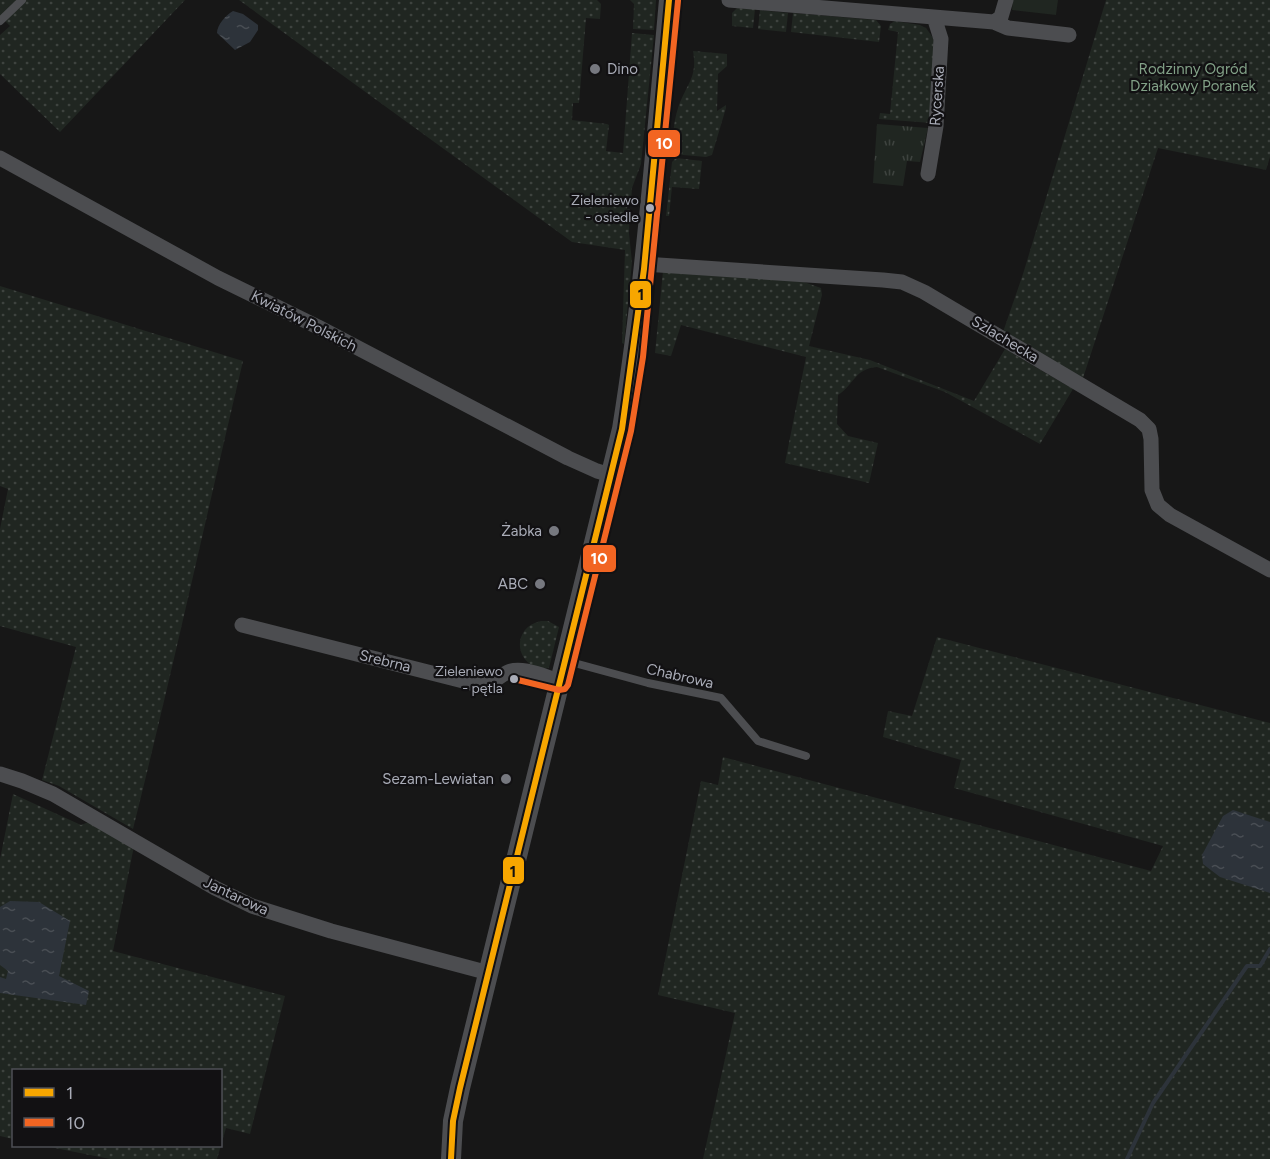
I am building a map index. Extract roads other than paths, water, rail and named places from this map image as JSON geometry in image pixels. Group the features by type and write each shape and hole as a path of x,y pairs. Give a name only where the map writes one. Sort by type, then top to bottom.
{"street":[{"path":"451,1159 456,1105 622,429 634,356 669,0"},
{"path":"729,0 994,22 1008,28 1069,35"},
{"path":"994,22 1001,17 1006,0"},
{"name":"Rycerska","path":"928,174 936,126 941,39 934,17"},
{"name":"Kwiatów Polskich","path":"0,158 218,278 318,327 568,458 611,475"},
{"name":"Szlachecka","path":"644,264 883,280 902,282 924,292 1140,420 1149,429 1152,490 1158,505 1270,570"},
{"name":"Srebrna","path":"242,625 483,686 492,683 506,672 516,670 560,681"},
{"name":"Jantarowa","path":"0,774 52,794 197,878 252,906 331,931 489,973"}],"lane":[{"path":"0,21 22,0"},
{"name":"Chabrowa","path":"565,661 648,683 721,698 758,741 806,756"}],"water":[{"path":"233,11 243,14 258,25 258,30 250,42 235,50 217,33 222,20"},
{"path":"1233,810 1270,822 1270,893 1220,877 1203,864 1202,855 1223,816"},
{"path":"10,901 39,902 70,921 59,976 89,991 86,1005 0,993 0,977 6,979 8,971 0,965 0,907"}],"waterway":[{"path":"1127,1159 1153,1103 1247,966 1260,966 1270,949"}],"place":[{"name":"Dino","path":"595,69"},
{"name":"Zieleniewo - osiedle","path":"650,208"},
{"name":"Żabka","path":"554,531"},
{"name":"ABC","path":"540,584"},
{"name":"Zieleniewo - pętla","path":"514,679"},
{"name":"Sezam-Lewiatan","path":"506,779"}],"park label":[{"name":"Rodzinny Ogród Działkowy Poranek","path":"1193,78"}]}
